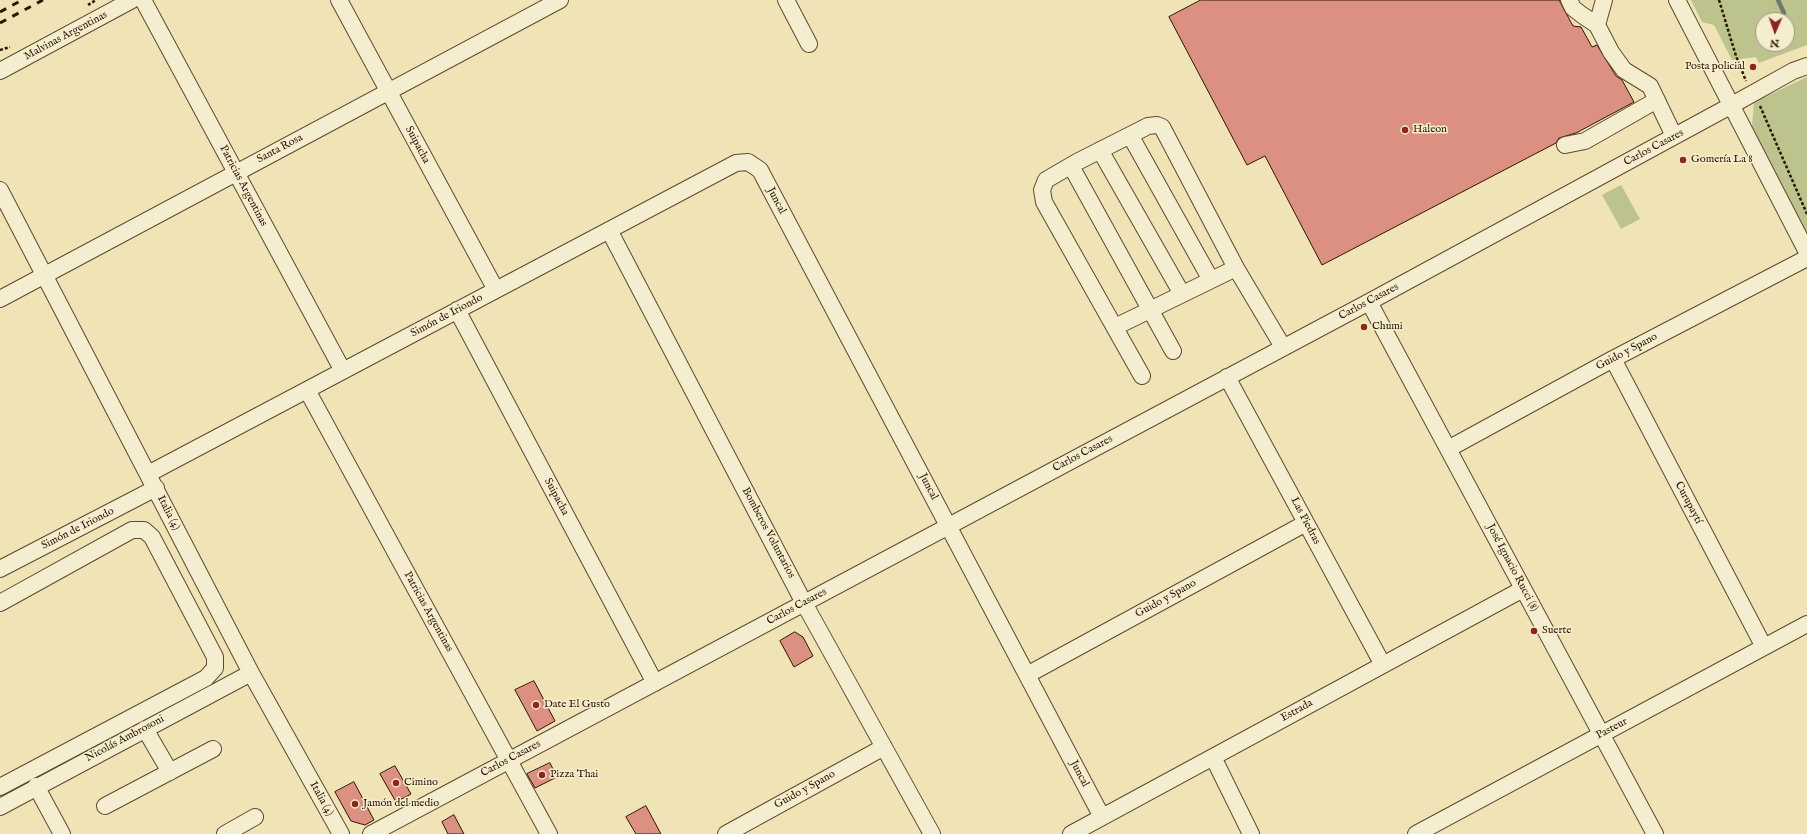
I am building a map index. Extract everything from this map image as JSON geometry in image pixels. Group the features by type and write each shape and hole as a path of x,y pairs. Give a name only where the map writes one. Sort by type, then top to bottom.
{"street":[{"name":"Malvinas Argentinas","path":"0,71 132,0"},
{"name":"Patricias Argentinas","path":"143,0 343,371"},
{"name":"Suipacha","path":"339,0 496,290"},
{"name":"Santa Rosa","path":"0,299 560,0"},
{"path":"786,0 809,44"},
{"path":"1569,0 1573,8 1582,16 1597,25 1611,52 1624,70 1650,86 1674,136"},
{"path":"1597,25 1604,0"},
{"path":"1677,0 1807,252"},
{"name":"Carlos Casares","path":"370,834 1369,302 1800,68 1807,58"},
{"path":"1565,145 1585,141 1657,100"},
{"path":"1142,376 1044,202 1042,190 1046,180 1100,150 1148,126 1157,125 1162,127 1236,268 1284,347"},
{"path":"1130,135 1211,280"},
{"path":"1100,150 1182,294"},
{"name":"Simón de Iriondo","path":"148,474 736,163 748,162"},
{"name":"Juncal","path":"748,162 760,170 1102,817"},
{"path":"1071,166 1150,311 1173,350"},
{"name":"Italia (4)","path":"0,190 251,673 341,834"},
{"name":"Bomberos Voluntarios","path":"609,230 804,603 932,834"},
{"name":"Guido y Spano","path":"1448,449 1613,359 1807,258"},
{"path":"1114,328 1236,268"},
{"name":"José Ignacio Rucci (8)","path":"1369,302 1655,834"},
{"name":"Suipacha","path":"457,310 655,683"},
{"name":"Curupaytí","path":"1613,359 1764,647"},
{"name":"Las Piedras","path":"1227,377 1383,665"},
{"name":"Patricias Argentinas","path":"307,390 549,834"},
{"name":"Simón de Iriondo","path":"0,569 156,488"},
{"name":"Guido y Spano","path":"1027,675 1306,523"},
{"path":"0,603 132,530 144,530 152,538 215,657 215,668 206,678 0,787"},
{"name":"Estrada","path":"1071,834 1523,589"},
{"name":"Pasteur","path":"1416,834 1807,624"},
{"name":"Nicolás Ambrosoni","path":"0,806 251,673"},
{"path":"145,729 170,772"},
{"name":"Guido y Spano","path":"726,834 884,747"},
{"path":"105,806 213,749"},
{"path":"1213,757 1251,834"},
{"path":"36,786 62,834"},
{"path":"225,834 255,817"}],"path":[{"path":"1719,0 1740,66 1754,93 1807,214"}],"green space":[{"path":"1691,0 1807,0 1807,45 1795,50 1795,12 1755,12 1755,52 1788,52 1759,63 1756,57 1732,60 1714,25 1702,22"},
{"path":"1807,77 1807,243 1752,126 1754,102"},
{"path":"1621,185 1640,219 1621,229 1602,195"}],"building":[{"name":"Haleon","path":"1201,0 1559,0 1573,26 1581,27 1592,47 1597,45 1616,76 1622,80 1634,102 1576,133 1559,138 1556,143 1322,265 1265,156 1247,165 1169,17"},
{"path":"795,632 803,637 813,656 794,667 780,641"},
{"path":"534,681 555,721 537,731 515,690"},
{"path":"550,763 557,777 535,788 527,774"},
{"path":"395,766 411,794 396,802 380,774"},
{"path":"354,782 374,820 365,825 351,821 335,792"},
{"path":"646,806 661,834 636,834 626,817"},
{"path":"454,815 464,834 448,834 442,822"}],"waterway":[{"path":"1778,0 1784,12"}],"railway":[{"path":"0,12 22,0"},
{"path":"0,23 43,0"}],"place":[{"name":"Posta policial","path":"1753,67"},
{"name":"Haleon","path":"1405,130"},
{"name":"Gomería La 8","path":"1683,160"},
{"name":"Chumi","path":"1364,327"},
{"name":"Suerte","path":"1534,631"},
{"name":"Date El Gusto","path":"536,705"},
{"name":"Pizza Thai","path":"542,775"},
{"name":"Cimino","path":"396,783"},
{"name":"Jamón del medio","path":"355,804"}]}
